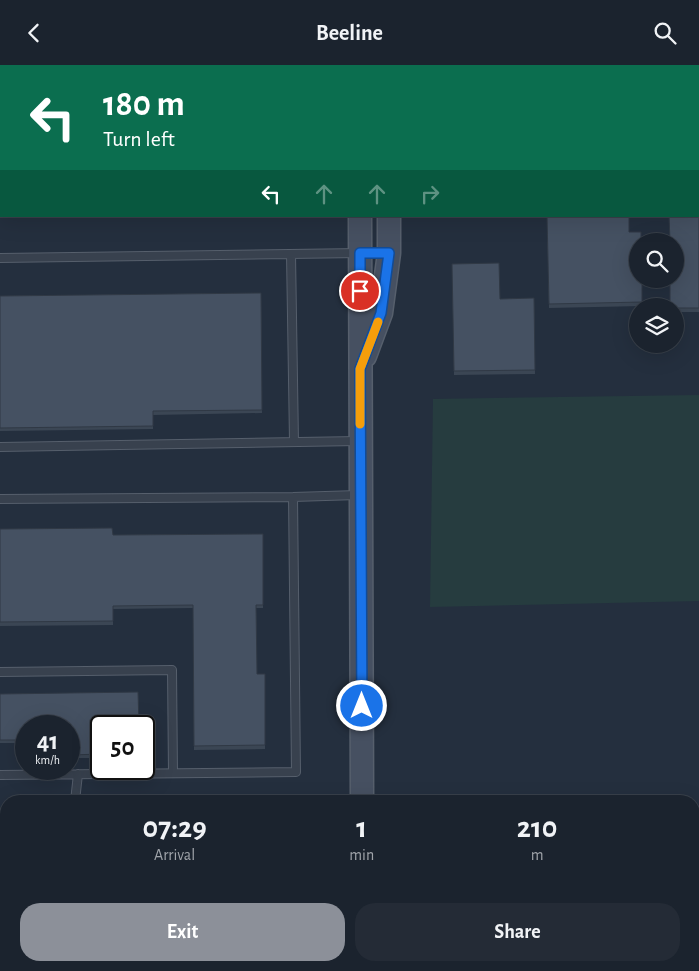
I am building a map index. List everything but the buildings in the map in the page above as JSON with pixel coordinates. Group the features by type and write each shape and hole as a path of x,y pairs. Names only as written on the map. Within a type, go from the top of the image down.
{"main road":[{"path":"360,217 362,795"},
{"path":"360,369 381,313 389,253 389,217"}],"lane":[{"path":"0,258 389,253"},
{"path":"291,254 294,442"},
{"path":"0,447 360,441"},
{"path":"0,499 360,495"},
{"path":"80,774 296,772 293,497"},
{"path":"0,672 172,669 174,773"},
{"path":"0,775 15,775"},
{"path":"76,795 77,780"}],"green space":[{"path":"699,395 699,601 430,607 433,399"}],"slow traffic":[{"path":"360,424 360,369 378,322"}],"route":[{"path":"360,291 360,253 389,253 381,313 360,369 362,706"}]}
